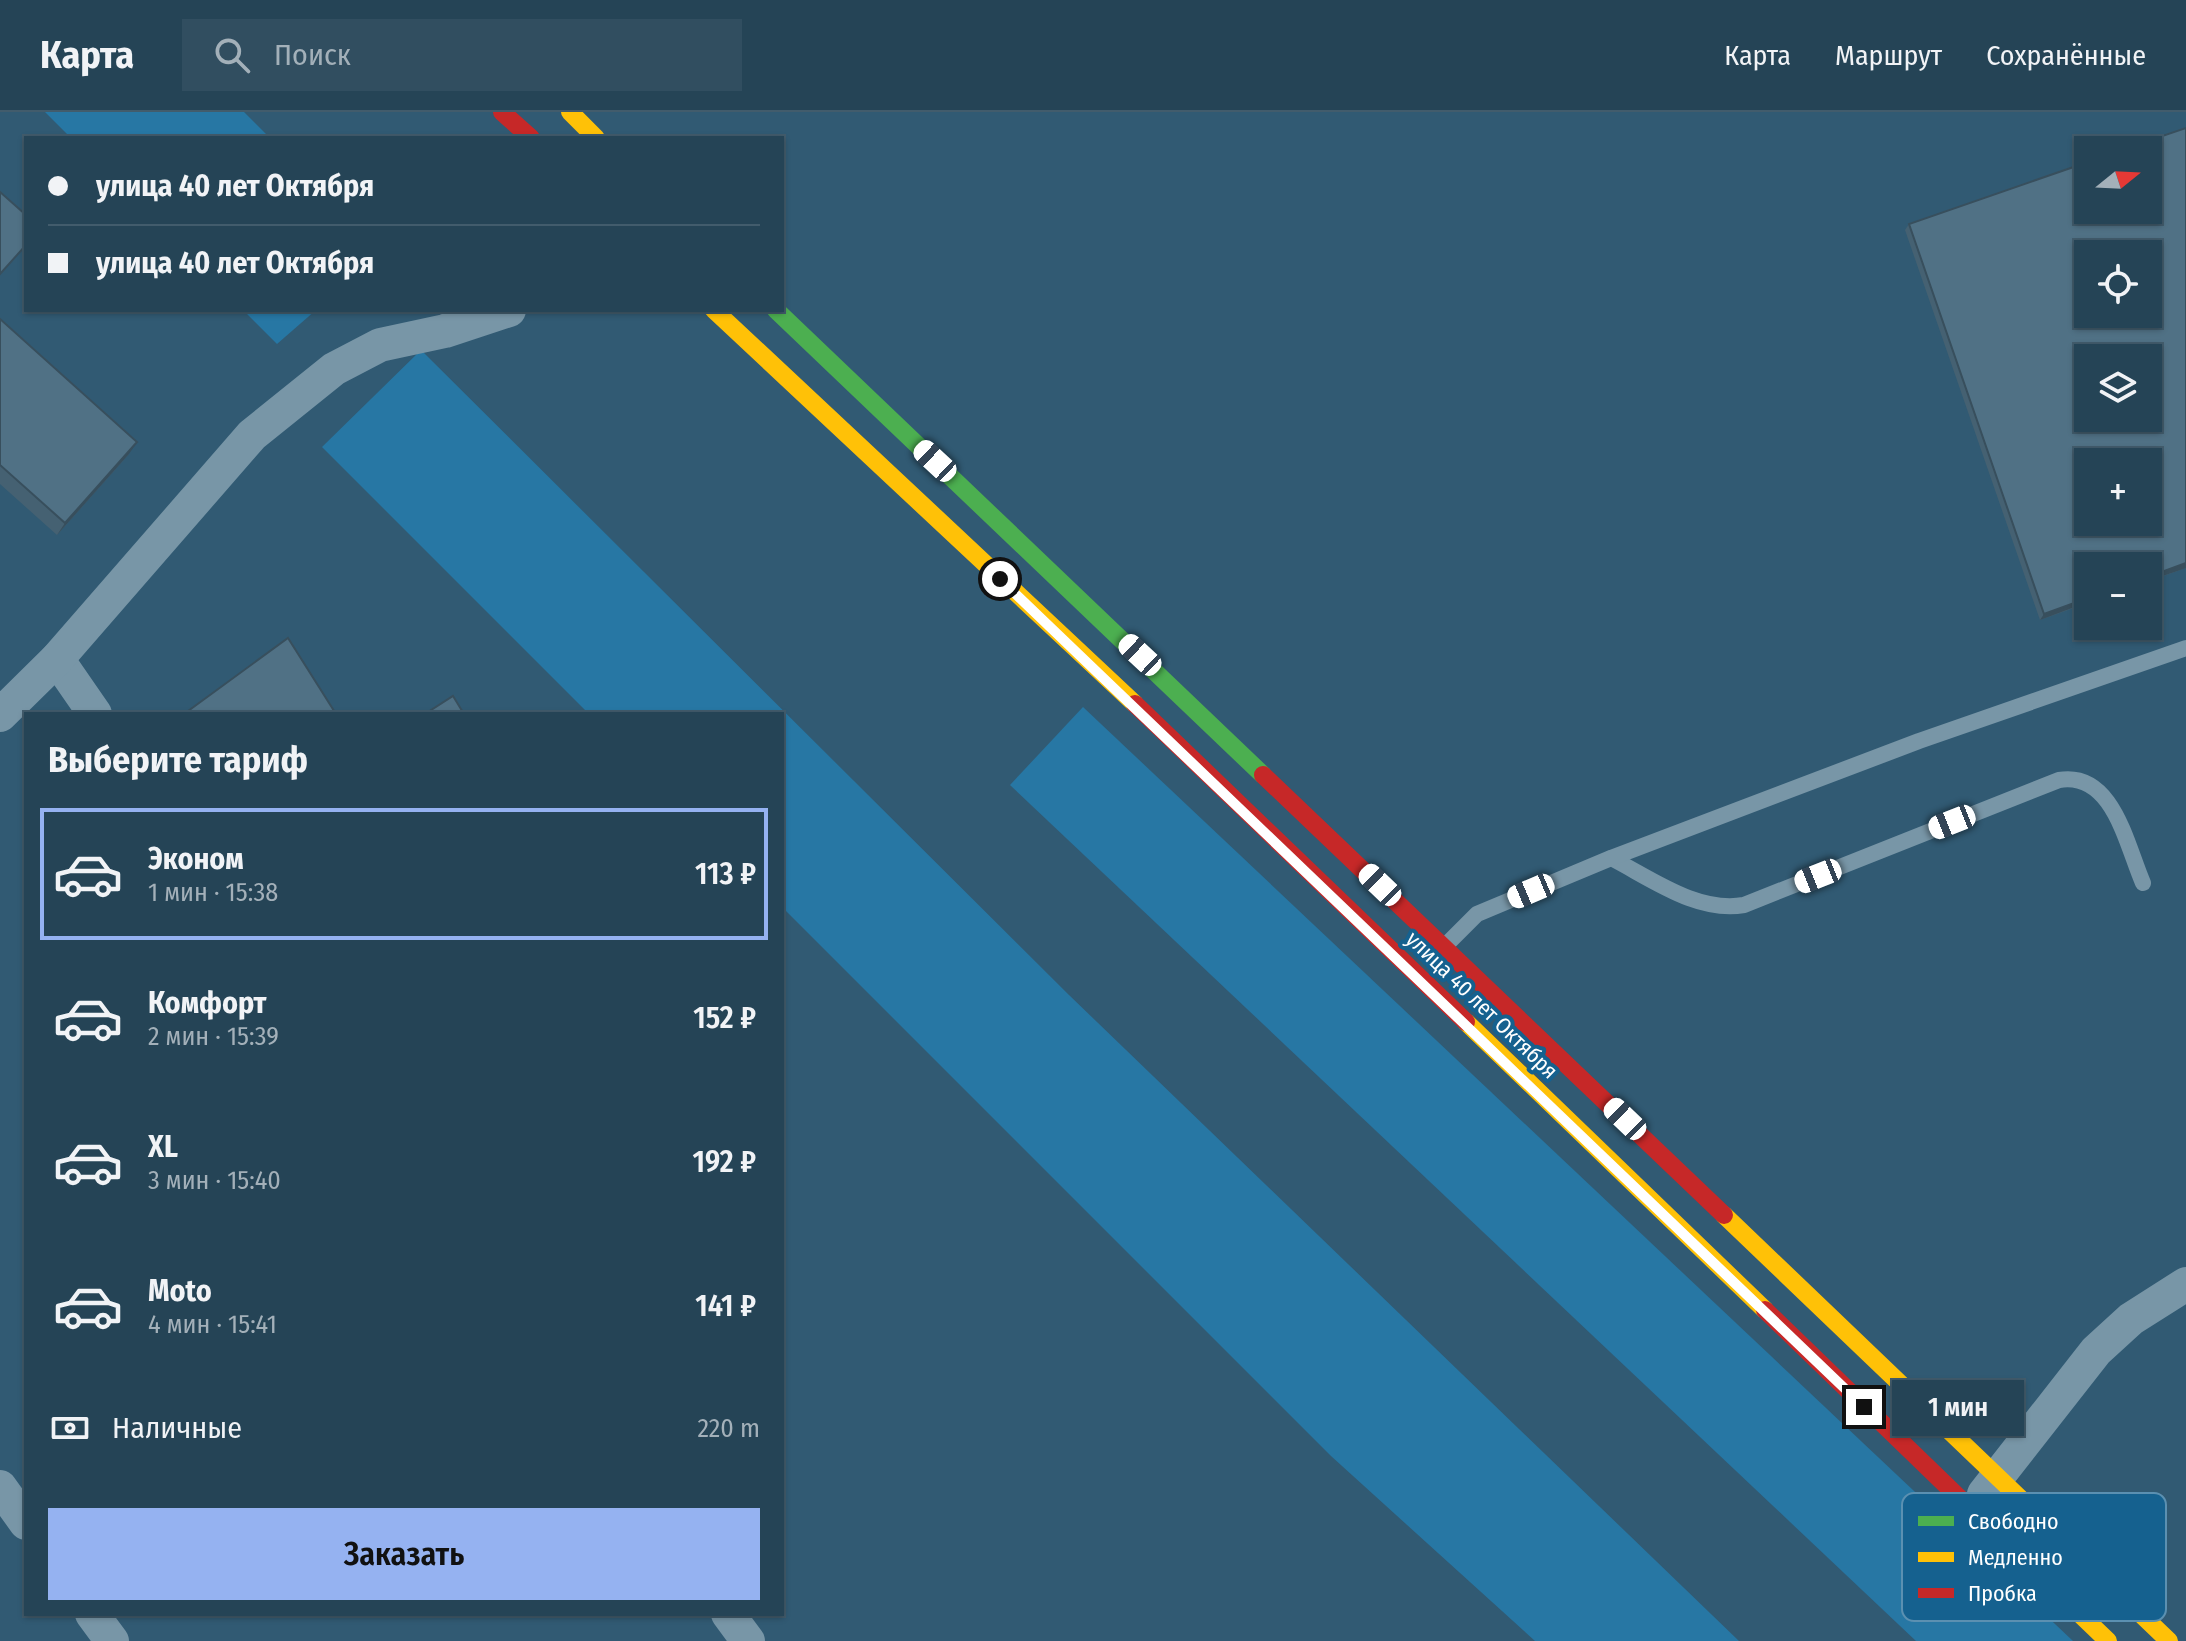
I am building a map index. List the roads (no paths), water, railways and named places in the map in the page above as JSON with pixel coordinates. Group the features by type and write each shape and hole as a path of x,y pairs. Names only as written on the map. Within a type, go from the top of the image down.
{"main road":[{"path":"502,112 529,136"},
{"path":"570,112 594,136"},
{"name":"улица 40 лет Октября","path":"716,312 1158,726 1430,961 2015,1493"},
{"name":"улица 40 лет Октября","path":"778,312 1430,961 1954,1493"},
{"name":"улица 40 лет Октября","path":"2087,1621 2108,1641"},
{"name":"улица 40 лет Октября","path":"2148,1621 2169,1641"}],"street":[{"path":"0,715 57,659 252,435 334,369 380,345 445,331 503,312"},
{"path":"57,659 94,712"},
{"path":"1985,1493 2096,1351 2131,1319 2186,1284"},
{"path":"0,1487 24,1520"},
{"path":"93,1616 112,1641"},
{"path":"729,1616 748,1641"}],"lane":[{"path":"1430,961 1477,914 1611,858 1919,741 2186,648"},
{"path":"1611,858 1704,905 1723,909 1744,905 2059,780 2076,777 2093,782 2106,796 2143,883"}]}
